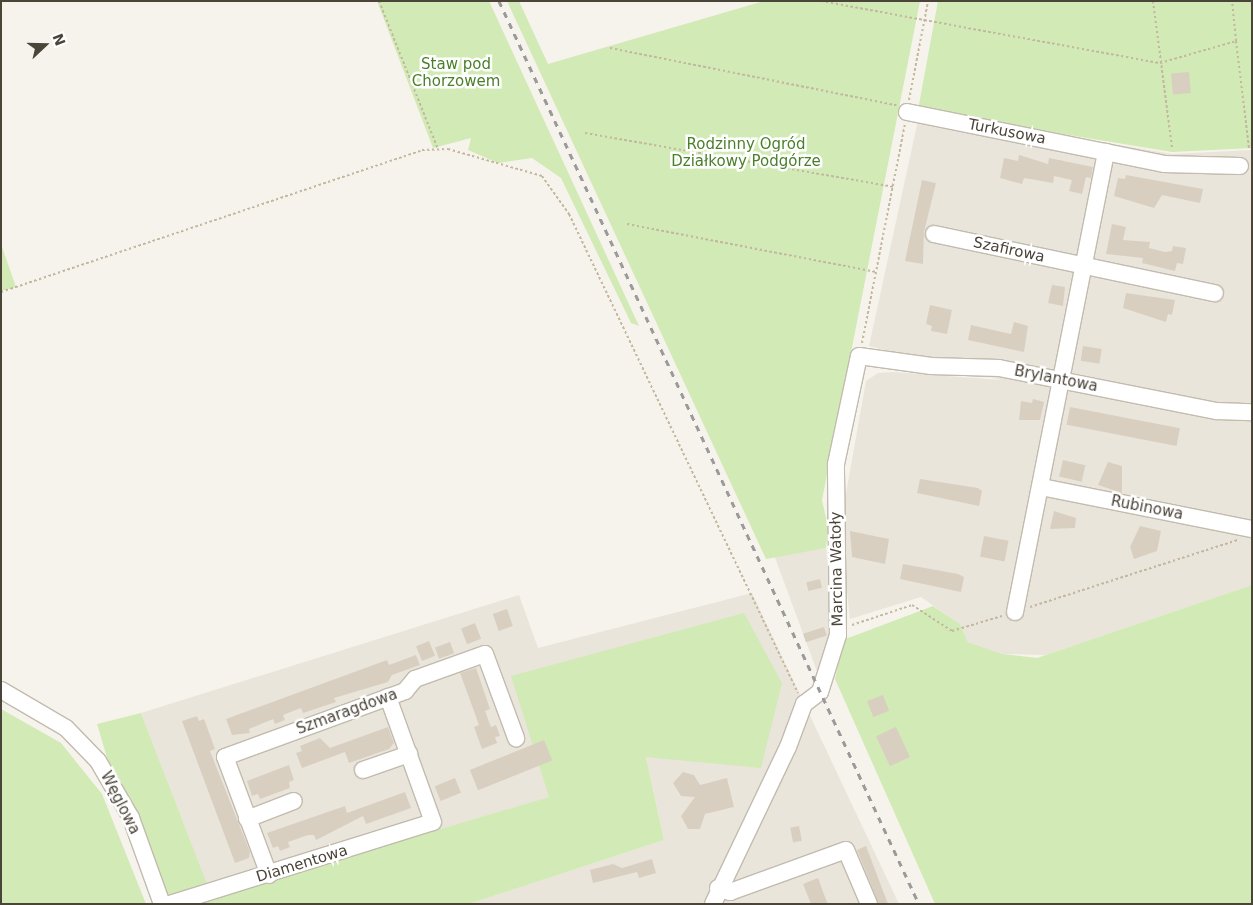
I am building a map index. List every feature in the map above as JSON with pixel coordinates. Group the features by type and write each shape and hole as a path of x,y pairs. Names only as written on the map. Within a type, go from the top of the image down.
{"street":[{"name":"Turkusowa","path":"907,110 1164,164 1240,166"},
{"path":"1015,612 1106,152"},
{"name":"Szafirowa","path":"934,234 1215,293"},
{"name":"Marcina Watoły","path":"712,904 718,888 788,748 804,704 820,692 838,629 836,464 859,356"},
{"name":"Brylantowa","path":"859,356 932,366 980,366 1062,380 1217,411 1252,412"},
{"name":"Rubinowa","path":"1041,487 1248,533"},
{"name":"Szmaragdowa","path":"247,819 225,757 405,691 415,679 465,660 485,654 516,738"},
{"name":"Węglowa","path":"1,690 66,728 98,761 131,818 162,904"},
{"path":"363,770 409,754 388,697"},
{"name":"Diamentowa","path":"170,904 270,875 433,822 409,754"},
{"path":"270,875 247,819 294,801"},
{"path":"718,888 730,892 846,850 869,904"}],"path":[{"path":"379,1 438,149"},
{"path":"821,1 1160,63 1236,41"},
{"path":"859,356 928,1"},
{"path":"1153,1 1172,148"},
{"path":"1232,1 1249,148"},
{"path":"610,48 907,110"},
{"path":"585,133 892,187"},
{"path":"1,292 422,150 438,149 532,171 554,189 804,704"},
{"path":"627,224 876,272"},
{"path":"838,629 908,605 922,608 952,631 1015,612 1248,533"}],"shaded area":[{"path":"920,111 1172,154 1252,150 1252,585 1046,655 1002,654 968,642 960,624 921,597 850,619 840,527 866,381 878,373 894,372 1001,380 869,346"},
{"path":"826,548 835,620 818,674 774,555"},
{"path":"752,593 899,904 469,904 664,840 646,756 782,683 550,797 212,898 141,713 519,595 538,648"}],"green space":[{"name":"Staw pod Chorzowem","path":"377,1 489,1 639,326 631,323 561,178 532,158 498,163 468,150 471,138 433,148"},
{"name":"Rodzinny Ogród Działkowy Podgórze","path":"507,1 519,1 548,64 764,1 920,1 822,500 828,527 826,548 766,559"},
{"path":"938,1 1252,1 1252,148 1172,152 918,110"},
{"path":"1,244 16,287 1,291"},
{"path":"1252,585 1252,904 935,904 835,679 843,640 933,606 960,624 968,642 1002,654 1037,658"},
{"path":"744,613 782,683 761,768 646,757 664,840 469,904 168,904 144,834 108,761 97,724 141,713 212,897 549,797 511,676"},
{"path":"1,709 61,743 102,794 146,904 1,904"}],"building":[{"path":"1189,72 1191,93 1173,94 1171,74"},
{"path":"1019,155 1048,164 1049,158 1093,167 1091,178 1086,177 1082,194 1069,191 1072,180 1054,176 1053,183 1024,178 1022,184 1000,178 1004,158 1018,161"},
{"path":"1126,175 1203,189 1200,203 1162,195 1154,208 1114,196 1118,178 1125,179"},
{"path":"922,180 936,183 924,232 923,264 905,261"},
{"path":"1112,224 1126,227 1123,240 1150,242 1149,248 1165,252 1172,251 1173,246 1186,248 1183,264 1177,263 1175,271 1142,263 1143,258 1106,254"},
{"path":"1052,285 1065,287 1063,306 1048,303"},
{"path":"1126,293 1175,300 1172,315 1168,314 1166,322 1123,308"},
{"path":"930,305 952,310 947,334 931,331 932,326 926,324"},
{"path":"1014,322 1028,326 1024,352 968,340 971,325 1011,334"},
{"path":"1083,346 1102,349 1099,364 1081,361"},
{"path":"1033,399 1044,402 1040,420 1019,420 1021,401 1032,403"},
{"path":"1070,407 1180,428 1177,446 1067,425"},
{"path":"1063,460 1085,465 1082,482 1059,477"},
{"path":"1108,462 1122,466 1122,493 1098,485"},
{"path":"920,479 978,488 982,491 979,506 917,493"},
{"path":"1054,511 1076,518 1075,528 1050,529"},
{"path":"1140,526 1161,531 1157,551 1134,559 1130,547"},
{"path":"850,531 889,539 885,564 852,557"},
{"path":"984,536 1009,541 1005,561 980,557"},
{"path":"903,564 958,574 964,577 961,592 900,579"},
{"path":"820,579 822,588 808,591 806,582"},
{"path":"507,609 513,626 499,631 493,614"},
{"path":"475,623 481,639 467,644 461,628"},
{"path":"824,627 827,636 806,642 803,634"},
{"path":"429,641 435,656 422,661 416,646"},
{"path":"450,642 454,653 439,659 435,647"},
{"path":"416,655 420,665 392,675 388,682 334,698 336,702 303,713 301,708 283,715 285,720 275,724 273,719 249,729 250,733 232,735 226,719 387,660 389,665"},
{"path":"476,668 490,709 485,711 491,727 496,725 500,736 495,737 497,743 482,749 474,727 479,725 460,673"},
{"path":"883,695 889,711 873,717 867,701"},
{"path":"197,716 199,721 204,719 215,749 210,751 250,852 249,858 235,863 182,721"},
{"path":"388,727 394,743 389,749 349,763 345,752 302,768 296,753 302,751 300,746 320,738 330,748"},
{"path":"896,727 910,757 890,766 876,736"},
{"path":"544,740 552,760 478,790 470,770"},
{"path":"289,765 294,780 289,782 290,788 260,799 258,794 252,796 247,781"},
{"path":"683,772 694,775 700,785 727,778 734,807 705,814 700,829 688,829 681,816 695,797 681,796 673,783"},
{"path":"455,778 461,793 441,801 435,786"},
{"path":"405,792 411,808 366,824 363,816 316,840 314,835 308,835 288,842 290,847 280,851 278,846 273,848 267,833 345,806 347,813"},
{"path":"799,826 802,841 793,842 790,828"},
{"path":"866,846 888,904 879,904 857,850"},
{"path":"652,859 656,873 639,878 637,872 593,883 590,870 613,864 622,868"},
{"path":"818,878 828,904 811,904 803,884"}],"railway":[{"path":"499,1 919,904"}]}
